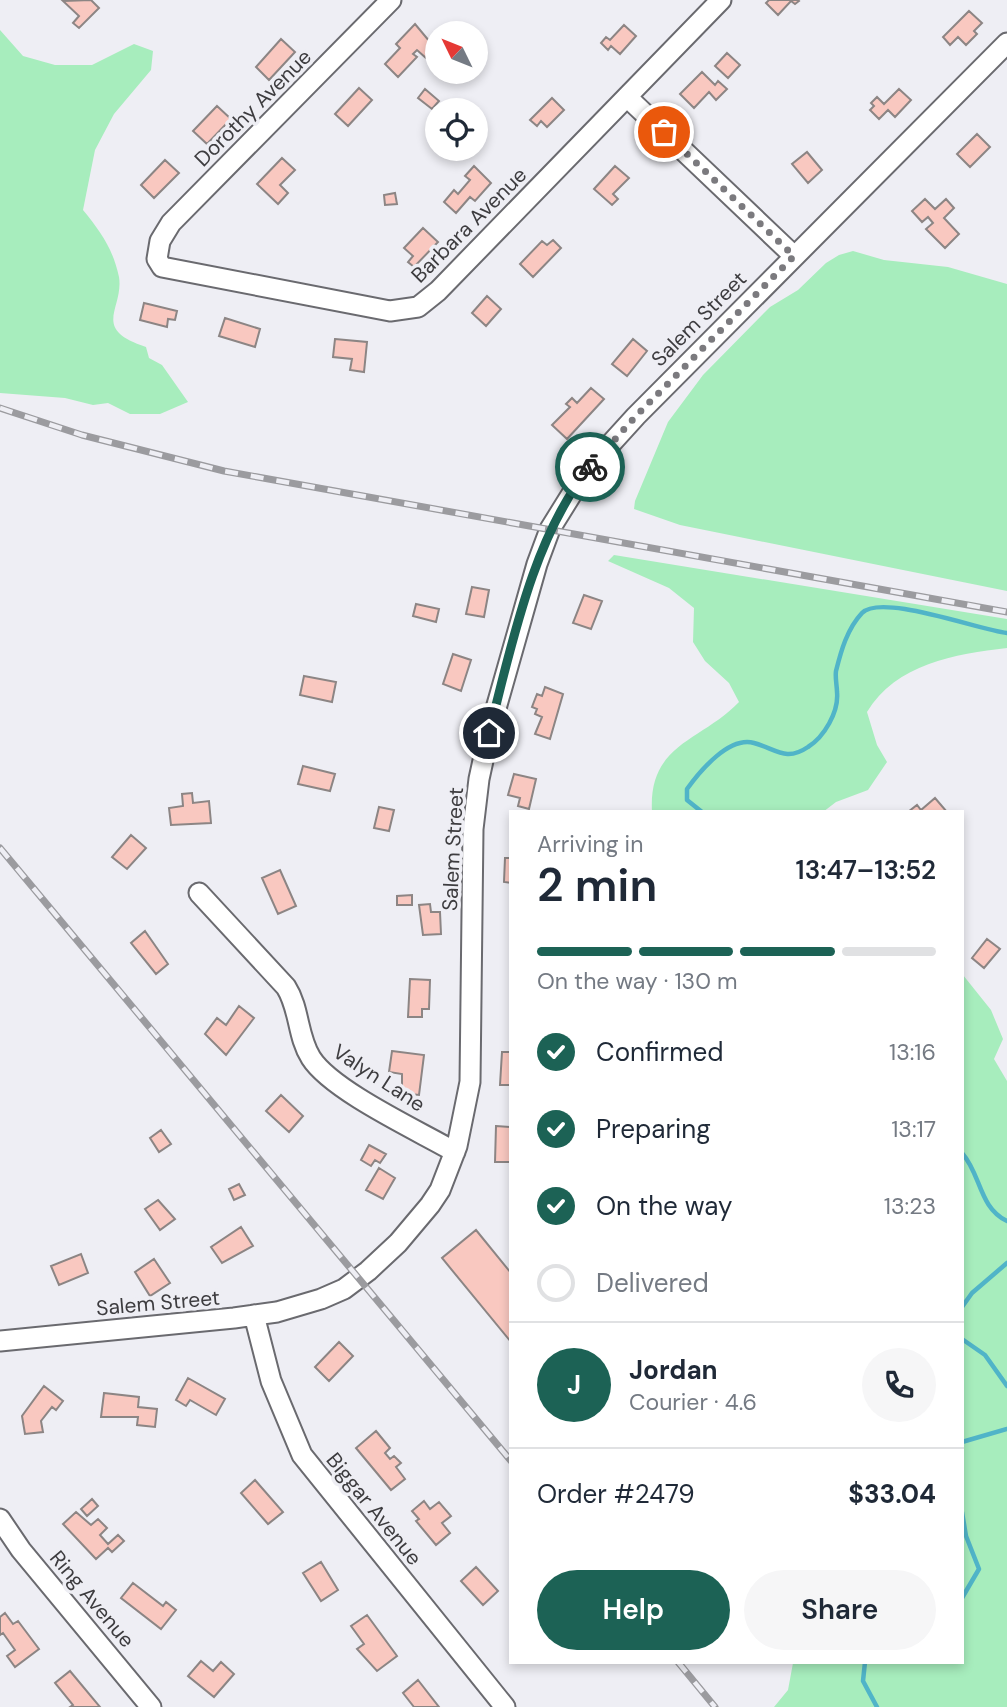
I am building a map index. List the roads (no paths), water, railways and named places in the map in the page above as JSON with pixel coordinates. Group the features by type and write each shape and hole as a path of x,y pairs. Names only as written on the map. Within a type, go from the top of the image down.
{"street":[{"name":"Dorothy Avenue","path":"157,254 162,236 171,223 391,0"},
{"name":"Barbara Avenue","path":"157,254 160,265 170,270 390,311 418,307 438,291 721,0"},
{"name":"Salem Street","path":"0,1341 254,1315 321,1299 359,1279 398,1243 430,1205 455,1152 467,1102 472,1058 471,883 479,779 504,677 544,546 562,507 603,451 1007,43"},
{"path":"627,97 794,256"},
{"name":"Valyn Lane","path":"199,893 286,987 295,1006 303,1042 321,1071 455,1152"},
{"name":"Biggar Avenue","path":"254,1315 271,1381 302,1455 505,1707"},
{"name":"Ring Avenue","path":"0,1519 21,1550 151,1707"}],"waterway":[{"path":"700,810 687,800 687,789 699,773 725,750 744,742 793,754 820,737 836,708 836,671 842,648 848,633 862,613 873,608 889,607 931,614 1007,633"},
{"path":"964,1156 985,1199 991,1208 1007,1221"},
{"path":"964,1304 972,1293 1007,1263"},
{"path":"964,1340 985,1355 1007,1386"},
{"path":"964,1441 1007,1429"},
{"path":"964,1524 979,1569 964,1595"},
{"path":"865,1664 863,1681 877,1707"}],"railway":[{"path":"0,408 82,435 224,471 1007,612"},
{"path":"0,848 509,1459"},
{"path":"680,1664 715,1707"}]}
